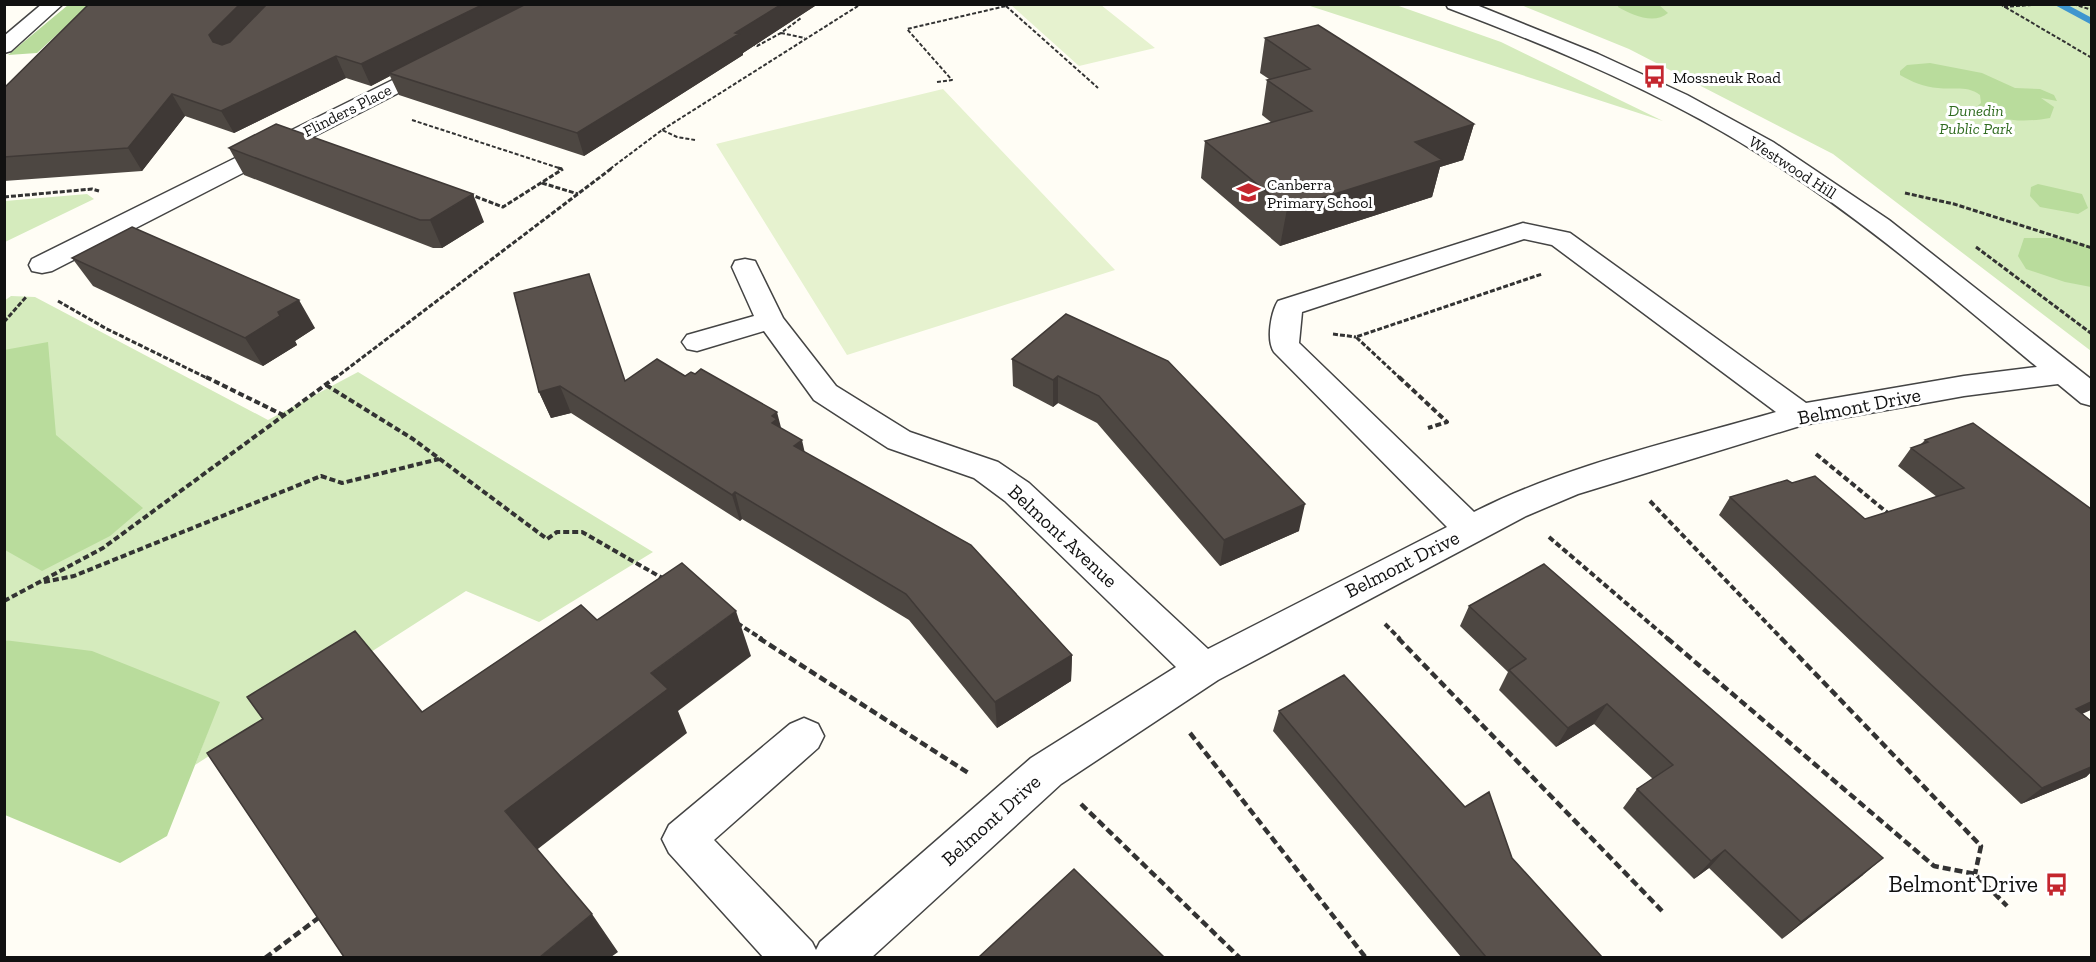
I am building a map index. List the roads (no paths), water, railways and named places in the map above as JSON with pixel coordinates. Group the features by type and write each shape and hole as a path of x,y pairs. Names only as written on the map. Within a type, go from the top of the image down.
{"street":[{"path":"4,47 54,4"},
{"name":"Westwood Hill","path":"1455,4 1585,54 1677,98 1805,173 1908,247 2091,396"},
{"name":"Flinders Place","path":"42,265 452,57"},
{"path":"1470,529 1284,345 1288,307 1523,231 1561,239 1790,418"},
{"name":"Belmont Avenue","path":"745,267 770,320 825,393 899,440 986,470 1017,492 1204,669"},
{"path":"697,342 770,320"},
{"name":"Belmont Drive","path":"836,957 1046,771 1160,695 1352,590 1514,507 1566,486 1790,418 1964,386 2063,374"},
{"path":"796,957 684,839 804,736"}],"waterway":[{"path":"2058,4 2092,22"}],"place":[{"name":"Mossneuk Road","path":"1655,77"},
{"name":"Canberra Primary School","path":"1249,193"},
{"name":"Belmont Drive","path":"2056,884"}],"park label":[{"name":"Dunedin Public Park","path":"1976,119"}]}
